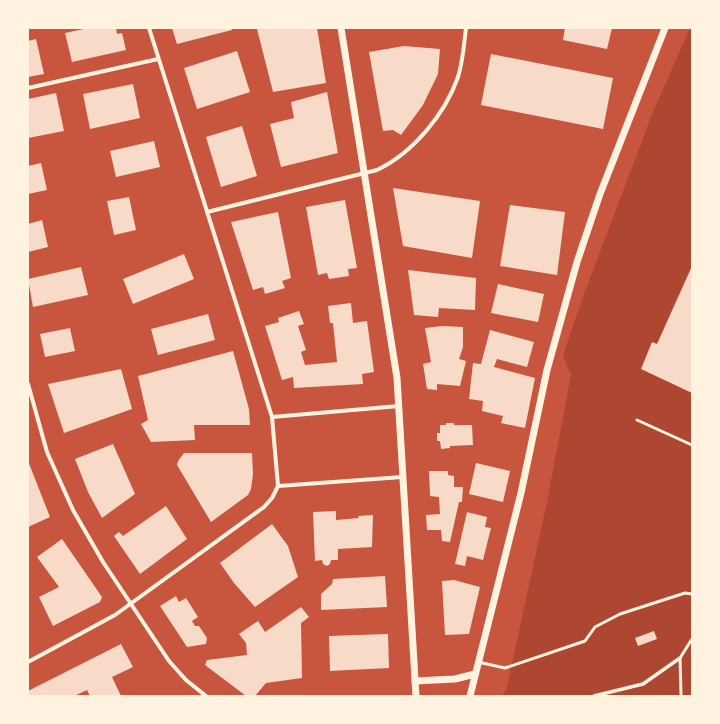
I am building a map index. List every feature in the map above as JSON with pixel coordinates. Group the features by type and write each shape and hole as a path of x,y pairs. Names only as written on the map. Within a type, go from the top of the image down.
{"street":[{"path":"28,662 104,622 131,604 264,507 272,498 278,486 272,416 206,212 149,28"},
{"path":"341,28 397,372 416,696"},
{"path":"206,212 377,170 396,160 421,136 440,110 458,76 466,28"},
{"path":"470,696 521,493 547,370 577,262 600,194 665,28"},
{"path":"28,88 158,59"},
{"path":"28,384 41,434 66,497 91,542 177,671 206,696"},
{"path":"272,416 399,406"},
{"path":"278,486 402,477"},
{"path":"594,696 643,684 680,658"},
{"path":"415,681 455,679 475,674"}],"lane":[{"path":"637,420 692,445"},
{"path":"478,662 505,668 585,642 596,627 620,614 685,593 692,594"},
{"path":"681,694 680,658 692,639"}],"shaded area":[{"path":"690,28 692,28 692,696 501,696 506,691 546,507 571,375 563,355 584,294 653,112"}],"building":[{"path":"88,28 116,28 117,34 122,33 126,50 72,62 65,33"},
{"path":"172,28 231,28 232,30 177,44"},
{"path":"317,28 326,83 273,92 257,29"},
{"path":"565,28 612,28 607,49 563,40"},
{"path":"36,39 44,74 28,77 28,41"},
{"path":"404,46 440,49 438,74 423,105 401,135 393,130 383,131 369,52"},
{"path":"237,51 250,92 197,109 184,68"},
{"path":"491,54 613,78 603,129 481,105"},
{"path":"133,84 140,118 90,129 83,94"},
{"path":"327,92 338,153 281,167 270,124 294,118 291,102"},
{"path":"56,93 64,131 28,138 28,99"},
{"path":"242,126 257,176 221,187 206,137"},
{"path":"154,141 160,167 116,177 110,151"},
{"path":"41,163 47,190 28,194 28,166"},
{"path":"393,188 480,201 472,258 403,246"},
{"path":"129,197 136,230 114,235 107,201"},
{"path":"345,200 357,268 348,269 349,276 329,279 327,273 318,275 306,207"},
{"path":"510,205 565,212 557,275 500,266"},
{"path":"278,212 291,278 282,281 285,288 265,294 263,287 253,290 231,222"},
{"path":"42,220 48,247 28,252 28,224"},
{"path":"184,254 194,279 133,304 123,279"},
{"path":"692,266 692,393 641,369 652,342 657,344"},
{"path":"81,267 88,295 33,307 28,279"},
{"path":"408,270 476,278 475,310 439,308 438,317 414,315"},
{"path":"498,284 544,294 538,322 491,313"},
{"path":"351,303 353,323 367,321 374,372 362,374 363,384 294,388 293,377 282,380 265,326 279,322 278,318 299,311 304,324 298,326 306,350 301,352 305,365 337,362 333,323 330,323 328,306"},
{"path":"208,314 215,340 158,355 151,329"},
{"path":"442,326 463,327 463,347 459,359 466,361 460,386 437,384 437,390 427,389 423,364 431,362 425,328"},
{"path":"70,328 75,351 45,357 40,334"},
{"path":"490,330 534,342 527,367 497,359 494,367 535,378 525,428 501,423 503,416 482,411 483,401 469,399 473,363 481,364"},
{"path":"233,351 249,409 250,425 194,425 195,440 151,442 141,424 148,420 138,376"},
{"path":"121,369 132,409 64,433 48,384"},
{"path":"446,423 454,423 454,425 472,425 473,445 450,446 450,448 441,449 440,441 437,441 437,433 440,433 440,425 446,425"},
{"path":"113,444 135,494 102,518 88,492 75,459"},
{"path":"184,453 252,453 253,474 251,489 248,495 211,522 177,465"},
{"path":"28,461 50,517 28,527"},
{"path":"476,463 510,471 503,502 469,494"},
{"path":"429,471 448,471 448,475 454,476 454,487 463,487 462,502 459,502 450,542 442,541 441,530 427,530 426,515 440,514 439,497 430,496"},
{"path":"166,506 187,539 140,574 114,536 119,532 123,536"},
{"path":"336,511 336,520 373,515 372,547 338,549 338,560 331,560 330,564 327,566 323,564 322,560 315,561 313,512"},
{"path":"467,512 487,517 485,527 491,528 483,560 467,556 465,566 455,564"},
{"path":"272,524 288,546 298,577 255,607 234,583 220,563"},
{"path":"62,539 102,597 100,602 53,626 39,597 59,587 37,557"},
{"path":"385,576 387,607 321,610 321,594 332,584 333,579"},
{"path":"454,580 480,587 469,634 445,635 442,581"},
{"path":"176,596 179,602 186,598 198,617 192,621 195,626 199,626 207,638 206,644 187,647 160,606"},
{"path":"301,607 309,617 301,623 302,678 266,683 255,696 246,696 205,665 207,660 247,655 246,643 239,634 258,621 265,632"},
{"path":"654,631 657,639 638,646 635,638"},
{"path":"388,634 389,668 330,671 329,636"},
{"path":"121,644 133,667 112,677 121,696 90,696 87,690 74,696 28,696 28,691"}]}
